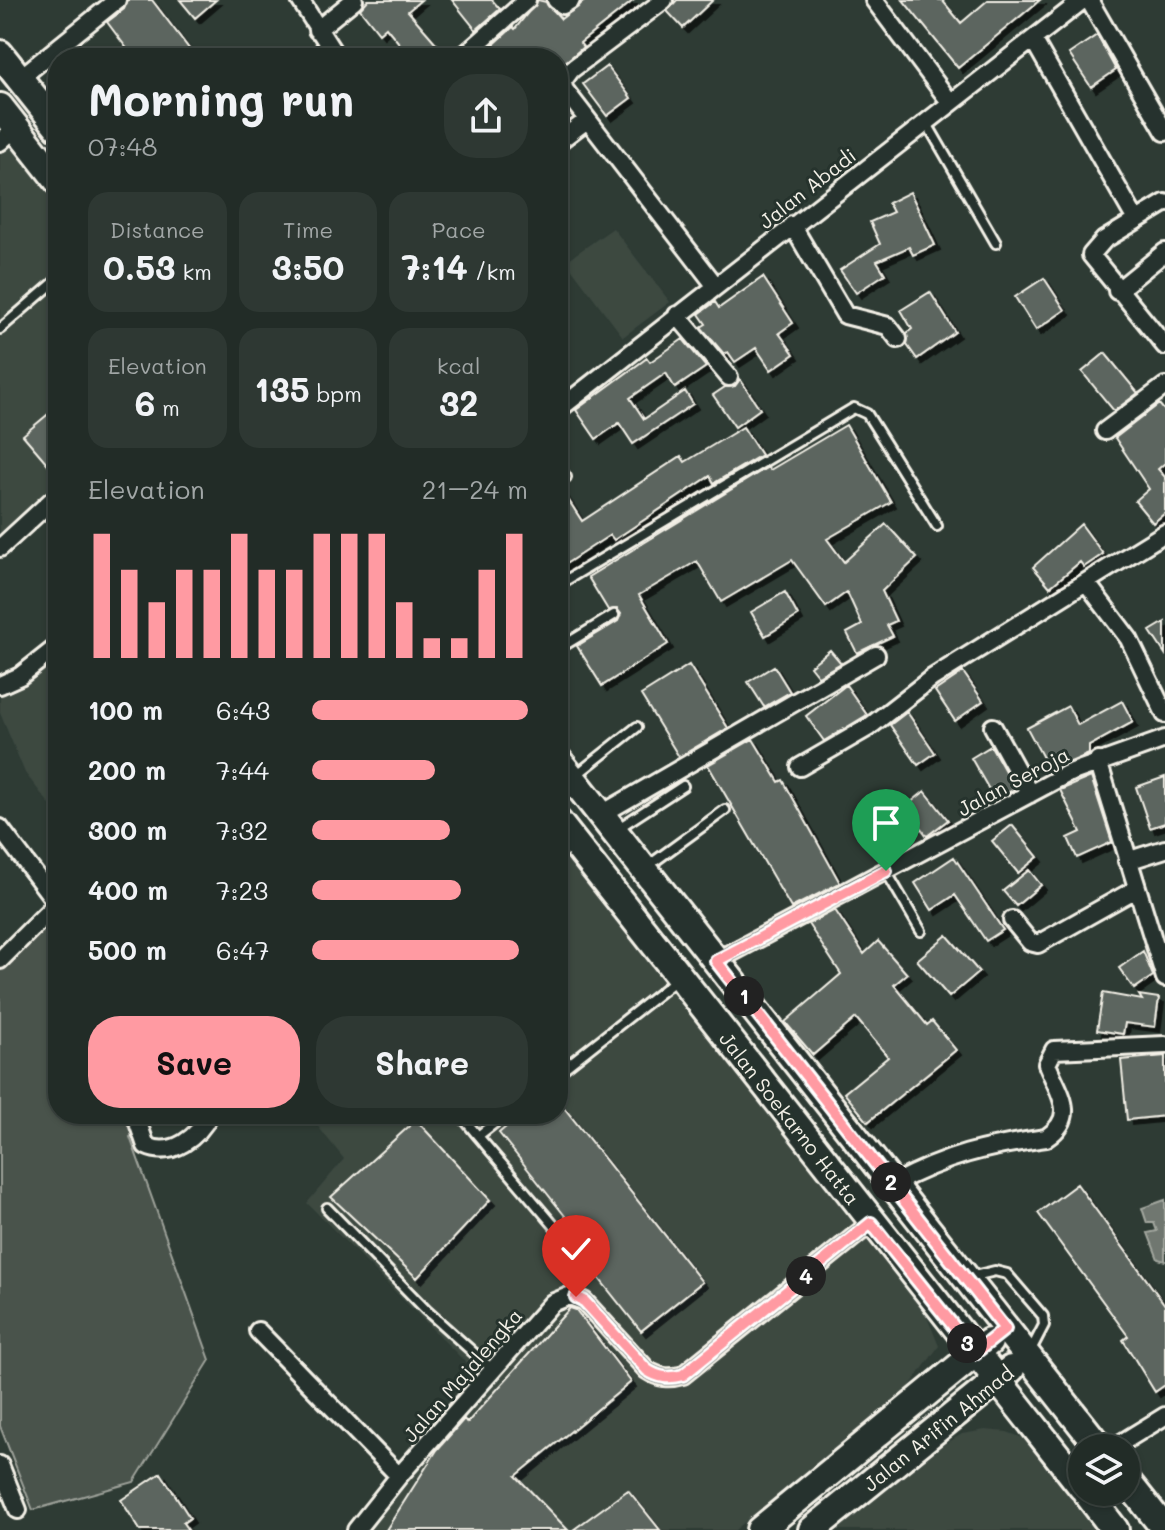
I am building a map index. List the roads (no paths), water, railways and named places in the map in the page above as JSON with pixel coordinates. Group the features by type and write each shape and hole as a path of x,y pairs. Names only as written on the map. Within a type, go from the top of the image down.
{"main road":[{"path":"0,54 48,114"},
{"path":"5,125 48,170"},
{"name":"Jalan Soekarno Hatta","path":"568,772 1089,1434"},
{"name":"Jalan Soekarno Hatta","path":"568,835 871,1223 1068,1469"},
{"name":"Jalan Arifin Ahmad","path":"760,1530 1005,1329"},
{"name":"Jalan Arifin Ahmad","path":"812,1530 1027,1356"},
{"path":"1031,1421 1034,1409 1042,1402 1062,1401"},
{"path":"1140,1498 1165,1529"},
{"path":"1097,1506 1115,1530"}],"street":[{"path":"57,48 117,0"},
{"path":"300,0 330,48"},
{"path":"317,30 354,0"},
{"path":"472,48 527,0"},
{"path":"556,0 563,5 571,0"},
{"path":"568,74 664,0"},
{"path":"874,0 950,102"},
{"name":"Jalan Abadi","path":"568,402 1083,0"},
{"path":"1089,0 1165,132"},
{"path":"1034,41 1136,220"},
{"path":"20,78 48,55"},
{"path":"568,94 715,285"},
{"path":"568,134 587,120"},
{"path":"1165,203 1091,252 1093,262 1165,346"},
{"path":"792,225 845,315 888,326 898,339"},
{"path":"1117,291 1165,252"},
{"path":"677,315 729,377"},
{"path":"1105,431 1165,386"},
{"path":"0,548 48,504"},
{"path":"800,767 869,727 932,678 1165,533"},
{"path":"1086,582 1129,639 1165,714"},
{"path":"0,685 20,676 48,654"},
{"path":"608,822 876,655"},
{"path":"993,727 1030,794"},
{"name":"Jalan Seroja","path":"716,961 1030,794 1098,761 1165,739"},
{"path":"1098,761 1165,978"},
{"path":"0,828 48,890"},
{"path":"1127,861 1165,849"},
{"path":"1012,920 1030,942 1038,944 1136,889"},
{"path":"0,960 48,913"},
{"path":"893,1184 965,1151 1046,1138 1056,1131 1064,1122 1066,1111 1047,1064 1054,1050 1165,1045"},
{"path":"138,1124 146,1146 169,1150 191,1139 202,1124"},
{"name":"Jalan Majalengka","path":"356,1530 399,1476 552,1303 569,1296 584,1301 647,1370 658,1377 683,1375 871,1223"},
{"path":"258,1331 399,1476"},
{"path":"1136,1434 1165,1416"},
{"path":"0,1465 18,1510"}],"lane":[{"path":"925,122 996,243"},
{"path":"0,329 48,288"},
{"path":"568,579 854,408 867,414 937,526"},
{"path":"568,643 614,615"},
{"path":"568,768 637,727"},
{"path":"608,822 683,786"},
{"path":"645,869 725,810"},
{"path":"886,871 921,931"},
{"path":"568,1065 680,977"},
{"path":"468,1124 580,1256"},
{"path":"478,1136 493,1124"},
{"path":"327,1208 426,1310 494,1370"},
{"path":"966,1278 995,1271 1007,1274 1043,1316 1039,1337 1027,1356"}]}
